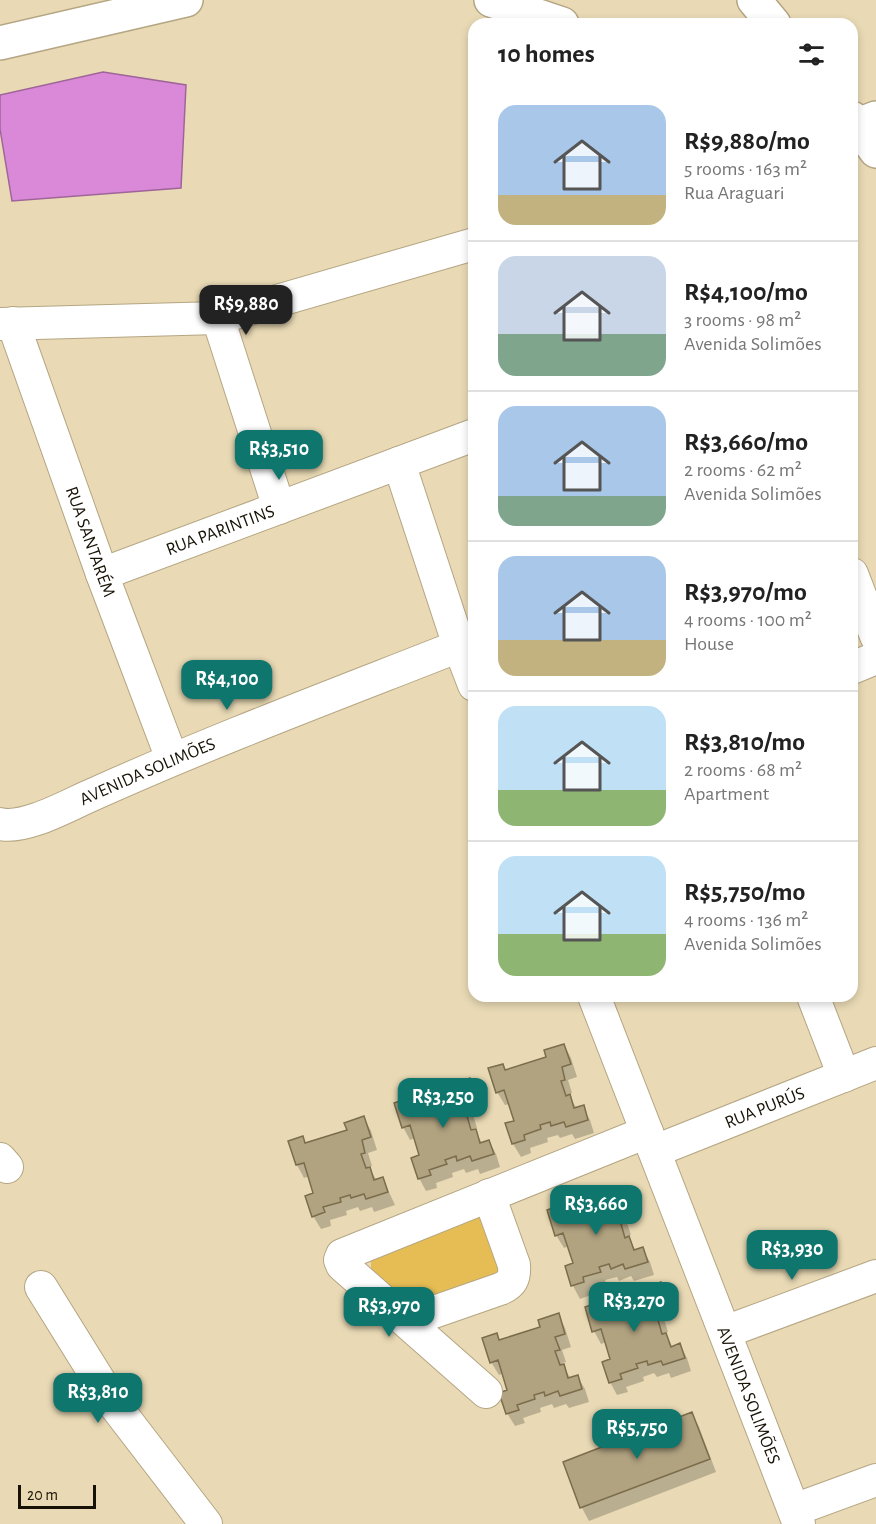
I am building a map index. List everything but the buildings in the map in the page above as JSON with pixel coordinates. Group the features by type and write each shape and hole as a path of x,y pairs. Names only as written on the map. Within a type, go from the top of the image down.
{"main road":[{"path":"0,43 186,0"},
{"path":"491,0 544,18"},
{"path":"754,0 769,18"}],"street":[{"path":"6,323 218,318 468,246"},
{"path":"218,318 279,508"},
{"name":"RUA SANTARÉM","path":"6,323 172,759"},
{"name":"RUA PARINTINS","path":"102,574 468,437"},
{"path":"399,463 468,669"},
{"path":"858,590 876,636"},
{"name":"AVENIDA SOLIMÕES","path":"0,824 9,826 39,818 172,759 459,646"},
{"path":"858,666 876,658"},
{"name":"AVENIDA SOLIMÕES","path":"596,1002 796,1517"},
{"path":"815,1002 844,1076"},
{"name":"RUA PURÚS","path":"408,1322 342,1265 340,1260 342,1255 489,1195 651,1142 876,1063"},
{"path":"486,1392 408,1322 508,1286 512,1280 515,1274 514,1265 489,1195"},
{"path":"724,1332 876,1276"},
{"path":"41,1287 113,1403 206,1524"},
{"path":"796,1517 876,1480"}],"shaded area":[{"path":"103,72 186,85 181,188 12,201 0,129 0,95"},
{"path":"476,1217 481,1218 503,1272 410,1305 371,1273 371,1261 375,1256"}]}
